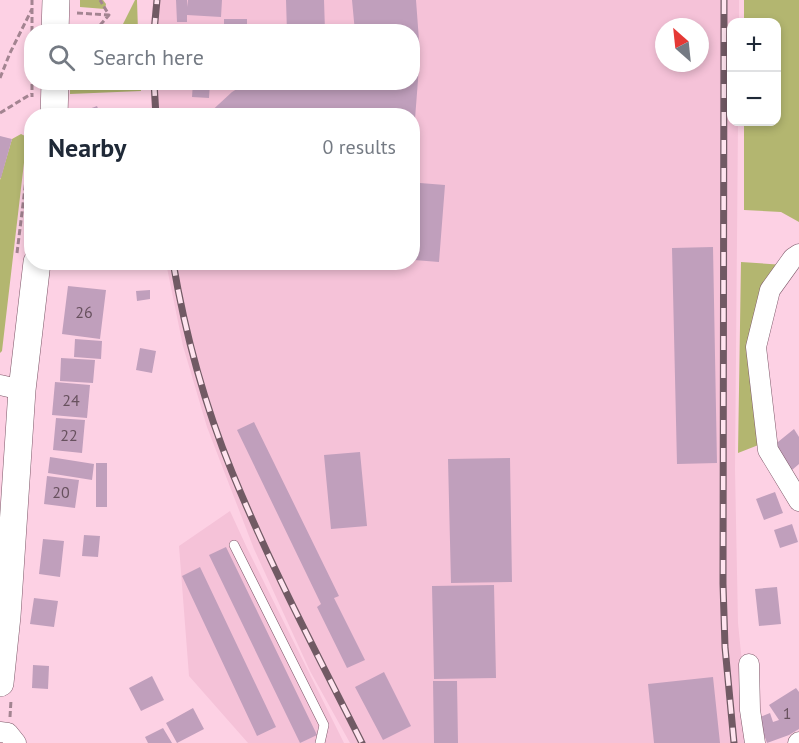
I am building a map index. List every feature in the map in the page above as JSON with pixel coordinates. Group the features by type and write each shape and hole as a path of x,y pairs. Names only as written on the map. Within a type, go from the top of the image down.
{"main road":[{"path":"54,108 55,90"},
{"path":"0,683 7,616 11,388 35,270"}],"street":[{"path":"799,254 793,258 770,290 756,347 768,450 799,501"},
{"path":"749,664 750,710 755,743"},
{"path":"0,732 8,733 16,743"}],"lane":[{"path":"234,545 324,725 320,743"}],"path":[{"path":"32,0 54,13 109,15"},
{"path":"100,0 109,15"},
{"path":"41,24 54,13"},
{"path":"42,24 54,13"},
{"path":"101,24 109,15"},
{"path":"0,78 10,53 24,40"},
{"path":"0,113 31,94 31,90"}],"shaded area":[{"path":"153,0 739,0 739,18 727,18 727,126 738,126 735,470 738,623 750,743 350,743 310,671 254,549 207,427 183,346 167,270 420,270 420,108 152,108 150,90 420,90 420,24 151,24"},
{"path":"230,511 344,743 248,743 189,676 179,546"}],"green space":[{"path":"80,0 103,0 106,4 105,9 80,7"},
{"path":"135,0 137,0 138,24 123,24"},
{"path":"744,0 799,0 799,222 781,212 744,210 744,126 781,126 781,18 744,18"},
{"path":"70,90 141,90 141,91 70,94"},
{"path":"21,134 24,136 24,163 0,353 0,180 12,139"},
{"path":"741,262 785,265 766,288 761,444 738,453"}],"building":[{"path":"176,0 187,0 187,7 188,0 222,0 221,17 187,15 187,22 177,22"},
{"path":"286,0 324,0 325,24 287,24"},
{"path":"352,0 416,0 418,24 354,24"},
{"path":"224,19 247,19 247,24 224,24"},
{"path":"192,90 210,90 209,98 192,97"},
{"path":"235,90 417,90 416,108 215,108"},
{"path":"0,136 12,139 1,178 0,178"},
{"path":"420,183 445,185 439,262 420,260"},
{"path":"713,247 717,463 677,464 672,248"},
{"path":"68,286 106,290 100,339 62,334"},
{"path":"150,290 150,299 137,301 136,291"},
{"path":"75,339 102,341 101,359 74,357"},
{"path":"140,348 156,351 152,373 136,370"},
{"path":"61,358 95,360 93,383 60,381"},
{"path":"55,382 90,385 87,418 52,415"},
{"path":"56,418 85,420 82,453 53,450"},
{"path":"254,422 339,596 334,598 365,660 347,668 317,607 321,604 237,430"},
{"path":"794,429 799,437 799,464 792,470 773,446"},
{"path":"360,452 367,526 331,529 324,455"},
{"path":"50,457 94,464 92,480 48,473"},
{"path":"510,458 512,582 451,583 448,459"},
{"path":"96,463 107,463 107,507 96,507"},
{"path":"47,476 79,480 75,508 44,504"},
{"path":"775,492 783,513 764,520 756,499"},
{"path":"792,524 798,542 780,548 774,530"},
{"path":"84,535 100,536 98,557 82,556"},
{"path":"43,539 64,541 60,577 39,574"},
{"path":"226,547 317,735 300,743 209,555"},
{"path":"200,567 276,727 257,736 182,576"},
{"path":"494,585 496,678 434,679 432,586"},
{"path":"777,587 781,624 759,626 755,589"},
{"path":"34,598 58,601 54,627 30,624"},
{"path":"33,665 49,666 48,689 32,688"},
{"path":"384,672 411,726 383,740 355,687"},
{"path":"152,676 164,700 141,711 129,688"},
{"path":"713,677 720,743 654,743 648,684"},
{"path":"433,681 457,681 458,743 434,743"},
{"path":"796,688 799,692 799,729 767,743 760,724 762,722 760,717 770,713 773,722 779,720 769,705"},
{"path":"193,708 204,729 177,743 166,723"},
{"path":"163,728 172,743 148,743 145,737"}],"railway":[{"path":"155,24 157,0"},
{"path":"724,0 723,584 725,647 734,743"},
{"path":"154,90 156,108"},
{"path":"175,270 197,369 232,472 278,575 362,743"}]}
